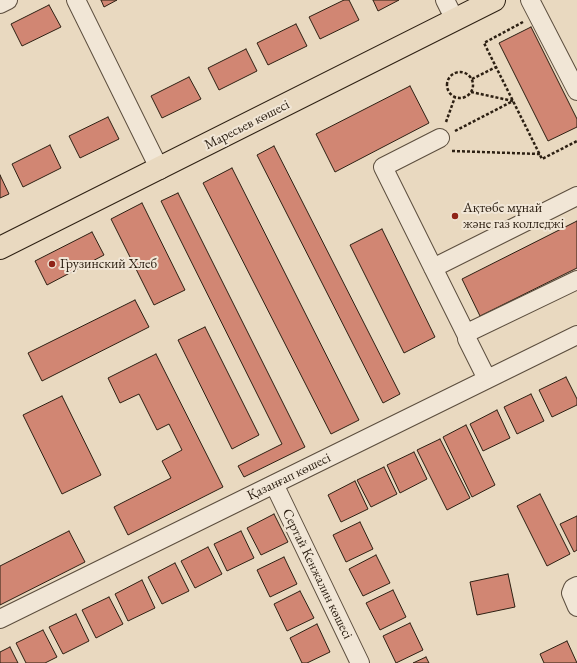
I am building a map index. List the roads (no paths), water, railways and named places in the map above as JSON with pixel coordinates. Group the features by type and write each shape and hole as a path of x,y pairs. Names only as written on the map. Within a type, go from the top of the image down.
{"main road":[{"name":"Маресьев көшесі","path":"0,248 160,170 494,0"}],"street":[{"path":"0,4 8,0"},
{"path":"76,0 160,170"},
{"path":"445,0 455,20"},
{"path":"534,7 577,91"},
{"path":"440,138 384,167 487,379"},
{"path":"433,268 577,196"},
{"path":"466,336 469,332 577,280"},
{"name":"Қазанғап көшесі","path":"0,619 577,335"},
{"name":"Сертай Кенжалин көшесі","path":"274,484 360,663"},
{"path":"577,586 573,588 571,593 577,607"}],"place":[{"name":"Ақтөбе мұнай және газ колледжі","path":"455,216"},
{"name":"Грузинский Хлеб","path":"52,264"}]}
